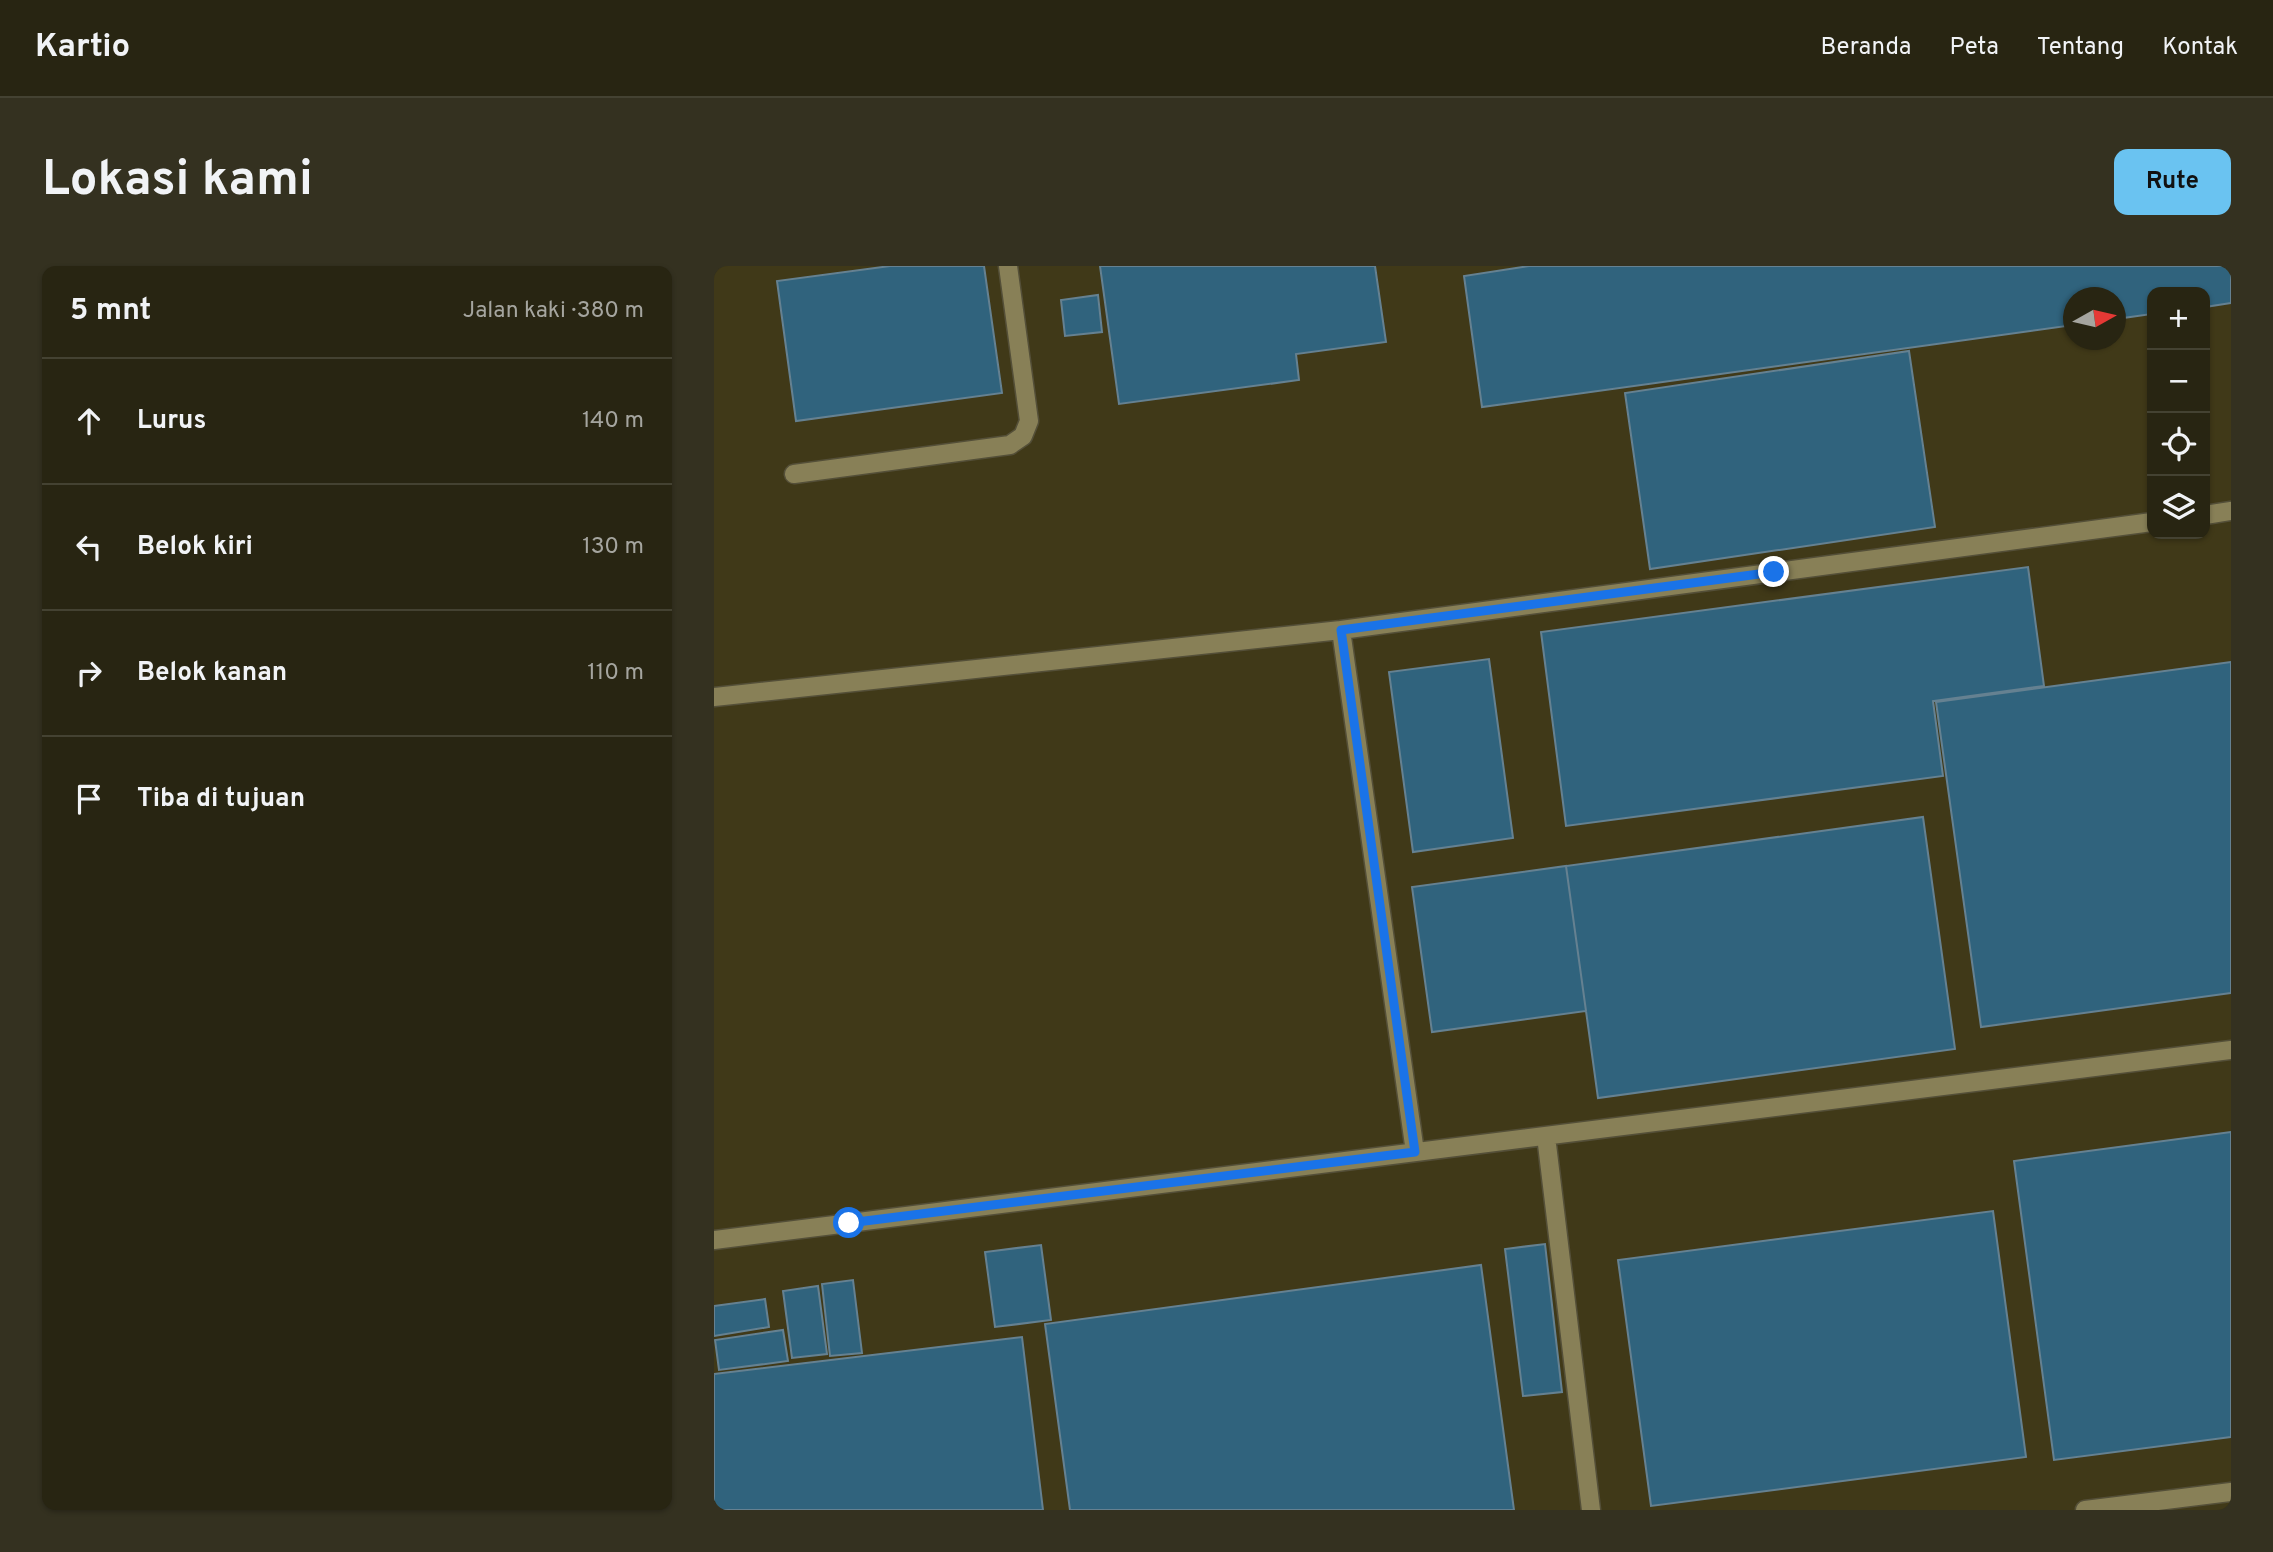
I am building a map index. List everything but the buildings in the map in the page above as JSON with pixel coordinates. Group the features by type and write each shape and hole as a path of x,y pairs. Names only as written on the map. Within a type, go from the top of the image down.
{"lane":[{"path":"794,474 1010,445 1023,436 1029,421 1008,266"},
{"path":"2210,514 2231,511"},
{"path":"714,698 1341,630 2147,523"},
{"path":"1341,630 1415,1152"},
{"path":"714,1240 2231,1050"},
{"path":"1546,1136 1591,1510"},
{"path":"2085,1510 2231,1492"}],"shaded area":[{"path":"714,266 2231,266 2231,1510 714,1510"}],"route":[{"path":"849,1223 1415,1152 1341,630 1774,572"}]}
